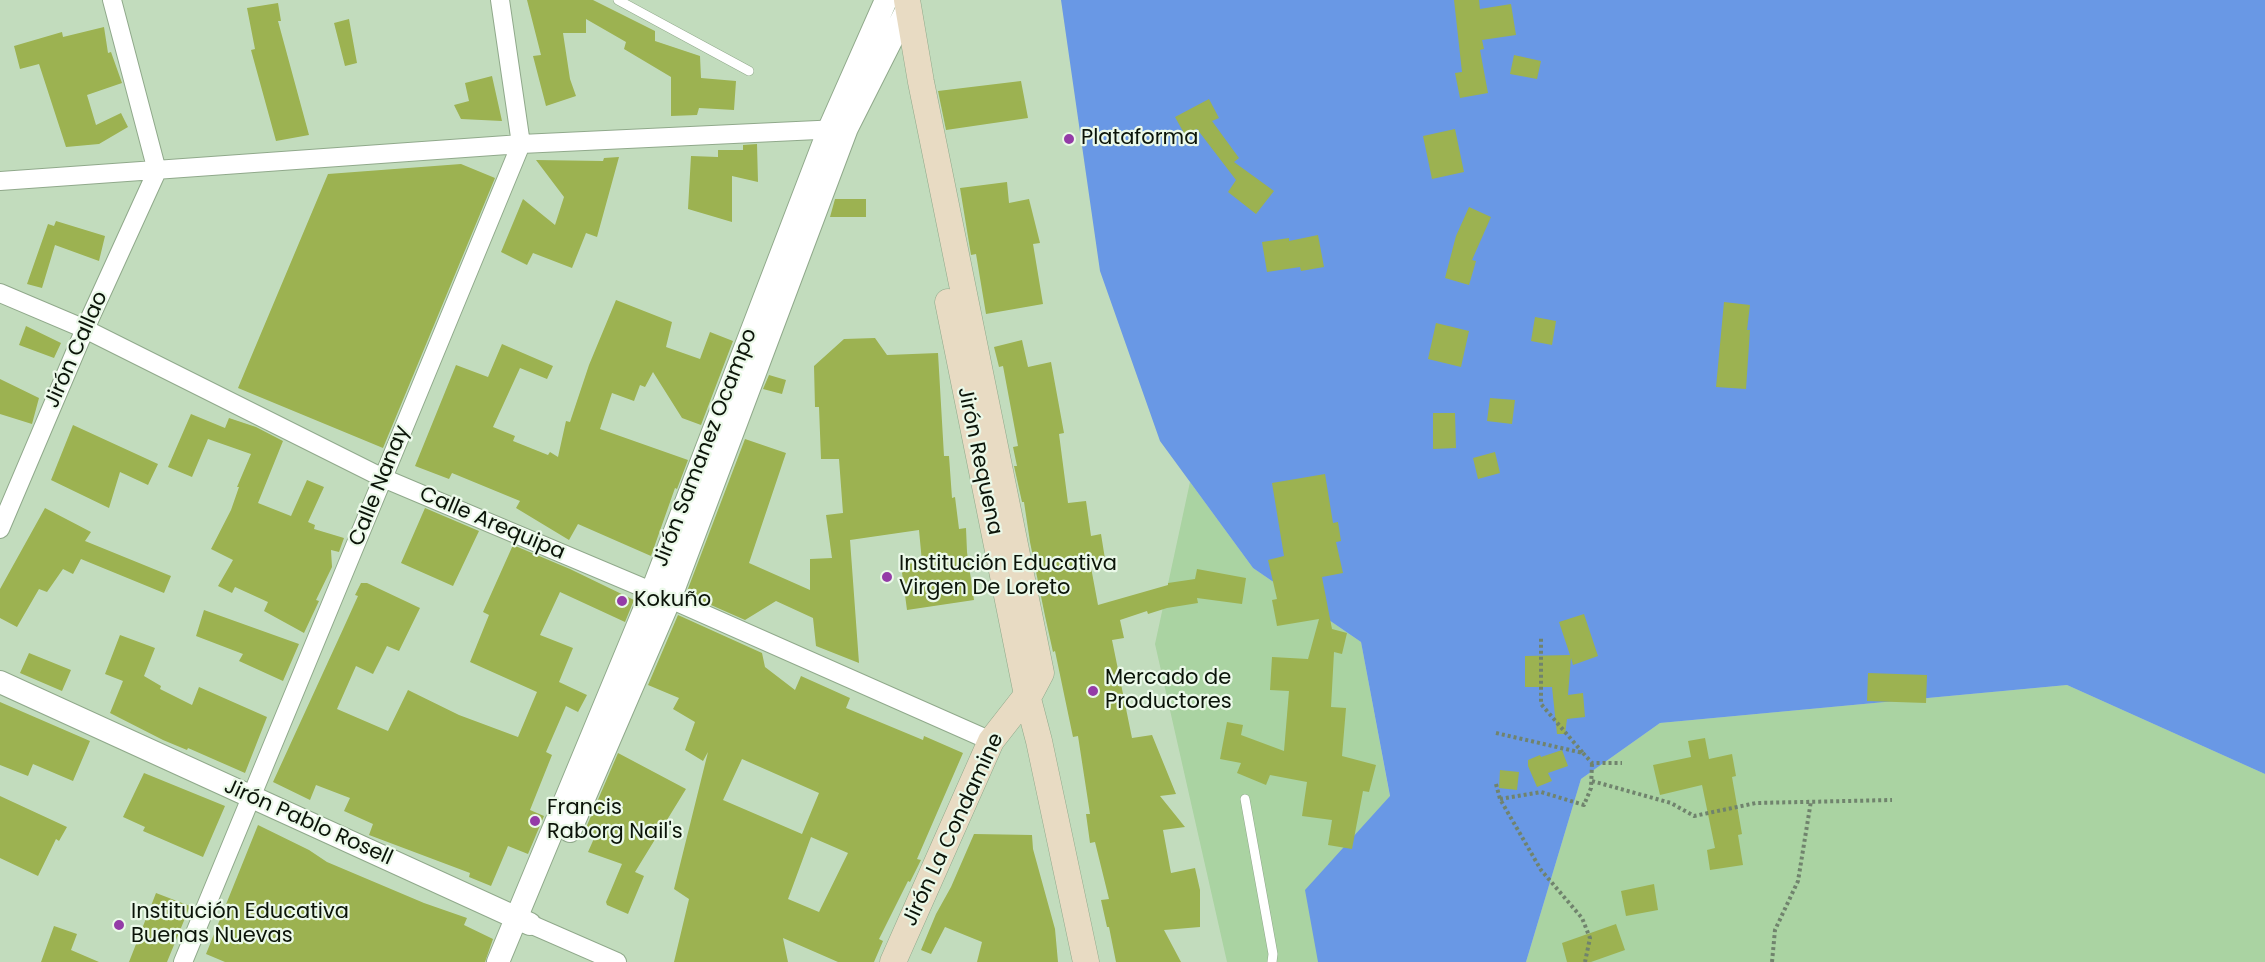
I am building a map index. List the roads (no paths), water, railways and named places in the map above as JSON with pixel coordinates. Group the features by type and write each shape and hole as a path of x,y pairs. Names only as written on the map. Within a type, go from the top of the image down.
{"main road":[{"name":"Jirón Requena","path":"897,7 972,381 1027,695 1086,962"},
{"name":"Jirón Requena","path":"972,381 1041,672"},
{"name":"Jirón La Condamine","path":"893,962 991,741 1031,692 1041,672"}],"street":[{"path":"112,0 157,171"},
{"path":"500,0 521,144"},
{"name":"Jirón Samanez Ocampo","path":"838,129 897,7"},
{"name":"Jirón Samanez Ocampo","path":"513,962 524,921 661,595 838,129 897,7"},
{"path":"0,181 521,144 838,129"},
{"name":"Calle Nanay","path":"183,962 521,144"},
{"name":"Jirón Callao","path":"0,529 85,329 157,171"},
{"name":"Calle Arequipa","path":"0,293 85,329 383,478 661,595 991,741"},
{"name":"Jirón Pablo Rosell","path":"0,682 617,962"},
{"name":"Jirón Samanez Ocampo","path":"498,962 524,921"}],"lane":[{"path":"618,0 749,71"},
{"path":"1245,799 1273,954 1272,962"}],"water":[{"path":"1061,0 2265,0 2265,774 2067,685 1660,723 1581,779 1526,962 1318,962 1305,890 1390,796 1361,642 1253,568 1160,441 1100,271"}],"place":[{"name":"Plataforma","path":"1069,139"},
{"name":"Institución Educativa Virgen De Loreto","path":"887,577"},
{"name":"Kokuño","path":"622,601"},
{"name":"Mercado de Productores","path":"1093,691"},
{"name":"Francis Raborg Nail's","path":"535,821"},
{"name":"Institución Educativa Buenas Nuevas","path":"119,925"}]}
